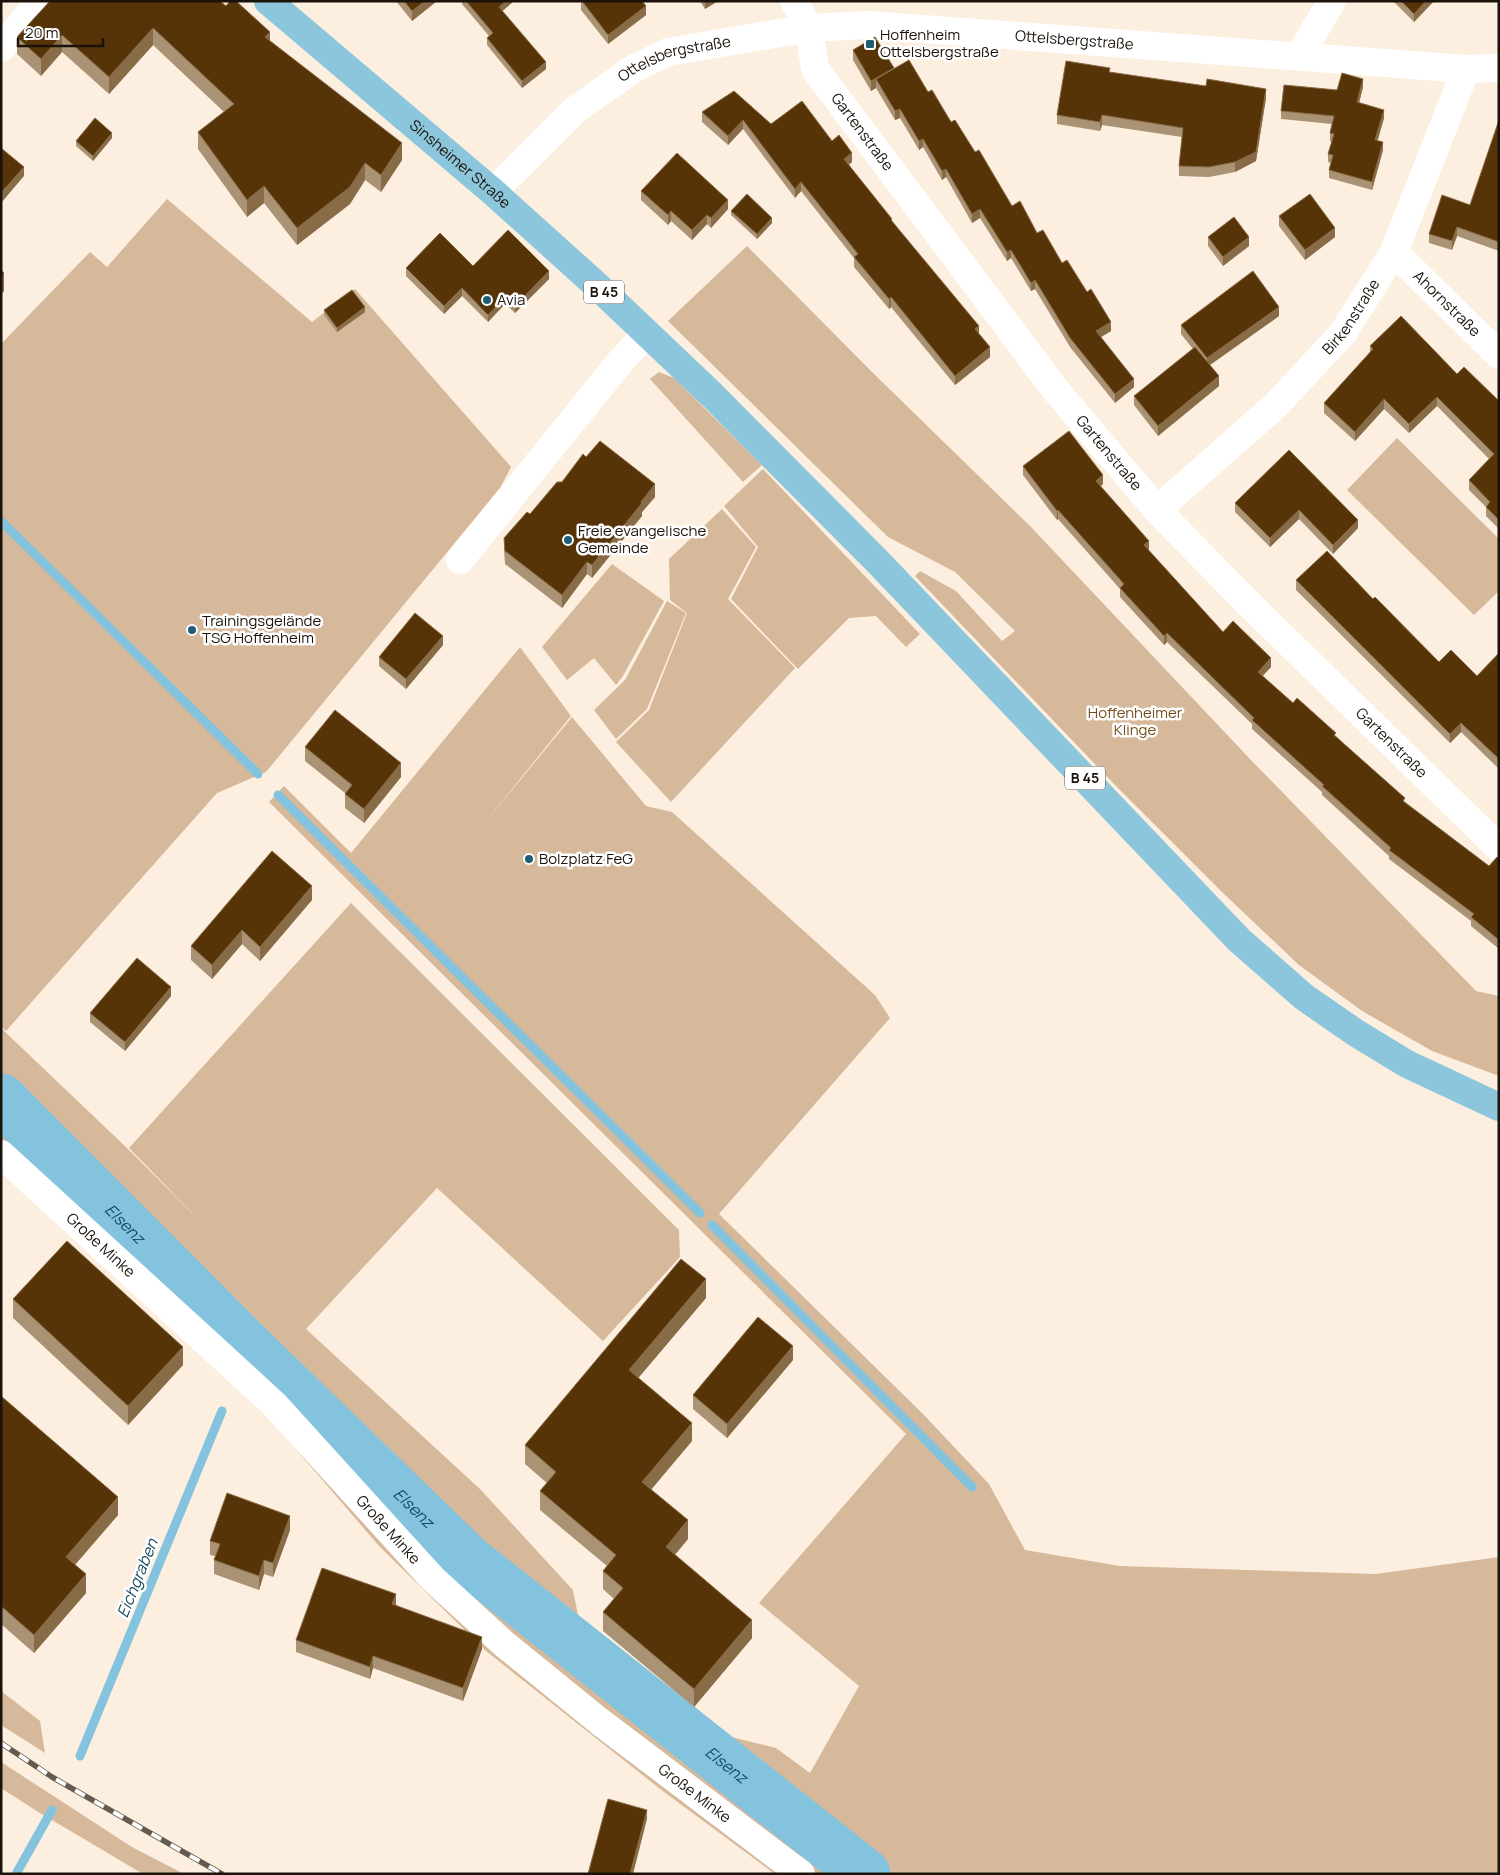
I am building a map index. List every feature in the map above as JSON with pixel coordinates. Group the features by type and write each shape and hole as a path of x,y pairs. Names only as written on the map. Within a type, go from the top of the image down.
{"main road":[{"name":"Sinsheimer Straße","path":"268,1 493,192 647,332 879,563 1239,940 1304,997 1356,1033 1406,1064 1499,1107"}],"street":[{"path":"1,48 40,1"},
{"name":"Gartenstraße","path":"794,1 809,28 815,69 1054,388 1157,510 1247,602 1499,848"},
{"path":"1299,56 1332,1"},
{"name":"Ottelsbergstraße","path":"493,192 575,110 633,69 668,52 809,28 868,24 1466,69 1499,68"},
{"name":"Birkenstraße","path":"1157,510 1276,405 1343,333 1394,252 1466,69"},
{"name":"Ahornstraße","path":"1394,252 1499,355"},
{"path":"460,560 620,362 647,332"},
{"name":"Große Minke","path":"1,1154 274,1404 432,1578 502,1643 598,1721 802,1874"}],"green space":[{"name":"Trainingsgelände TSG Hoffenheim","path":"167,199 312,322 355,289 511,467 500,488 266,772 217,793 6,1031 1,1027 1,344 90,252 107,267"},
{"name":"Hoffenheimer Klinge","path":"747,246 872,372 1031,527 1250,759 1476,991 1499,996 1499,1076 1432,1051 1362,1011 1299,965 1223,893 1114,784 915,576 920,571 956,591 1002,641 1015,631 955,572 888,537 668,321"},
{"path":"659,372 674,378 762,465 743,482 650,379"},
{"path":"1397,438 1499,539 1499,591 1474,615 1347,490"},
{"path":"763,469 920,634 906,647 876,616 849,618 798,669 731,599 758,547 724,506"},
{"path":"722,509 756,547 728,599 795,668 671,802 616,742 649,710 687,613 670,600 669,559"},
{"path":"612,564 664,601 623,676 616,685 594,658 567,680 542,647"},
{"path":"667,601 686,613 647,709 616,739 594,710 625,680"},
{"path":"520,647 571,716 474,836 572,717 646,806 672,812 875,995 890,1018 719,1214 923,1414 989,1484 1025,1550 1120,1566 1376,1574 1499,1557 1499,1874 775,1874 664,1792 486,1651 379,1546 246,1391 1,1166 1,1028 128,1149 203,1224 129,1148 351,903 679,1230 680,1257 603,1341 437,1188 306,1329 480,1489 573,1590 580,1625 723,1735 776,1748 810,1773 859,1686 759,1603 906,1434 269,802 284,786 351,853"},
{"path":"1,1691 40,1721 45,1753 1,1725"},
{"path":"1,1762 132,1847 184,1874 143,1874 35,1810 1,1788"}],"building":[{"path":"50,1 220,1 226,6 230,1 236,1 270,32 265,37 402,143 381,175 365,163 350,187 297,228 264,186 247,200 198,132 234,104 153,28 109,77 62,35 41,59 17,37"},
{"path":"404,1 425,1 412,11"},
{"path":"466,1 506,1 499,7 546,62 522,81 487,38 493,33"},
{"path":"582,1 642,1 646,6 608,35"},
{"path":"1401,1 1426,1 1414,14"},
{"path":"875,37 894,68 871,81 853,50"},
{"path":"909,60 928,92 932,90 951,122 955,120 975,152 979,150 1012,206 1020,201 1037,233 1043,230 1062,263 1067,260 1087,292 1091,289 1111,322 1096,331 1134,379 1115,394 1070,338 1035,280 1031,283 1011,250 1007,252 980,209 972,214 946,169 942,171 923,139 919,141 900,109 895,111 876,79"},
{"path":"1066,61 1110,68 1109,72 1206,86 1207,79 1266,89 1256,152 1235,162 1209,167 1179,166 1183,128 1102,115 1100,122 1057,115"},
{"path":"1342,73 1363,79 1357,102 1384,110 1375,140 1383,142 1372,182 1329,170 1333,155 1328,154 1334,134 1330,133 1334,116 1281,111 1284,85 1337,90"},
{"path":"734,91 771,124 802,101 832,141 839,135 852,153 844,159 891,220 979,326 975,329 990,347 955,376 891,297 889,299 854,257 858,254 801,182 795,189 743,120 728,136 702,112"},
{"path":"95,118 112,133 93,156 76,141"},
{"path":"1499,120 1499,242 1457,227 1452,241 1429,234 1442,195 1470,205"},
{"path":"1,148 24,167 1,193"},
{"path":"677,153 728,200 711,218 707,215 692,230 671,211 668,215 641,191"},
{"path":"747,194 772,218 757,234 731,211"},
{"path":"1310,194 1335,228 1305,250 1279,216"},
{"path":"1234,217 1249,237 1223,257 1208,237"},
{"path":"508,230 549,271 515,306 505,297 488,315 462,288 444,306 406,268 440,233 473,266"},
{"path":"1253,271 1279,307 1207,358 1181,325"},
{"path":"352,290 365,307 337,328 324,310"},
{"path":"1401,316 1457,374 1464,367 1499,401 1499,520 1486,507 1490,502 1469,480 1494,454 1437,397 1409,424 1384,399 1355,432 1324,403 1373,349 1370,346"},
{"path":"1195,347 1219,376 1158,426 1134,396"},
{"path":"1069,431 1103,475 1096,481 1149,541 1144,545 1223,632 1233,621 1271,658 1258,672 1293,703 1297,698 1336,733 1334,735 1405,798 1403,801 1489,866 1497,857 1499,859 1499,940 1471,917 1474,914 1389,850 1391,848 1252,720 1254,718 1167,633 1164,636 1120,588 1124,584 1057,511 1023,466"},
{"name":"Freie evangelische Gemeinde","path":"600,441 655,484 592,565 587,562 562,595 505,551 504,538 527,512 530,514 557,482 562,482 583,454 586,457"},
{"path":"1289,450 1358,520 1333,545 1299,510 1270,538 1235,503"},
{"path":"1327,551 1373,599 1375,597 1439,662 1451,650 1477,676 1499,653 1499,759 1461,723 1450,734 1296,580"},
{"path":"415,613 443,636 406,679 379,657"},
{"path":"335,710 401,763 364,809 345,794 352,785 305,747"},
{"path":"272,851 312,886 260,947 242,930 212,965 191,946"},
{"path":"137,958 171,987 125,1042 90,1013"},
{"path":"67,1241 183,1347 128,1406 13,1299"},
{"path":"681,1259 706,1279 629,1370 692,1423 642,1482 688,1520 666,1547 752,1620 694,1689 603,1612 623,1588 603,1571 616,1555 540,1491 556,1472 525,1445"},
{"path":"758,1317 793,1346 727,1424 693,1395"},
{"path":"1,1396 118,1497 66,1557 86,1574 34,1635 1,1606"},
{"path":"227,1493 290,1516 273,1563 264,1560 259,1576 214,1560 220,1544 210,1541"},
{"path":"322,1568 396,1594 392,1604 482,1637 463,1688 373,1656 370,1667 296,1640"},
{"path":"608,1799 647,1810 630,1874 588,1874"}],"waterway":[{"path":"1,521 258,774"},
{"path":"278,795 700,1213"},
{"name":"Elsenz","path":"1,1099 248,1347 469,1561 865,1874"},
{"path":"712,1225 972,1487"},
{"name":"Eichgraben","path":"80,1756 222,1411"},
{"name":"Eichgraben","path":"16,1874 52,1810"}],"railway":[{"path":"1,1743 52,1777 222,1874"}],"place":[{"name":"Hoffenheim Ottelsbergstraße","path":"870,44"},
{"name":"Avia","path":"487,300"},
{"name":"Freie evangelische Gemeinde","path":"568,540"},
{"name":"Trainingsgelände TSG Hoffenheim","path":"192,630"},
{"name":"Bolzplatz FeG","path":"529,859"}]}
